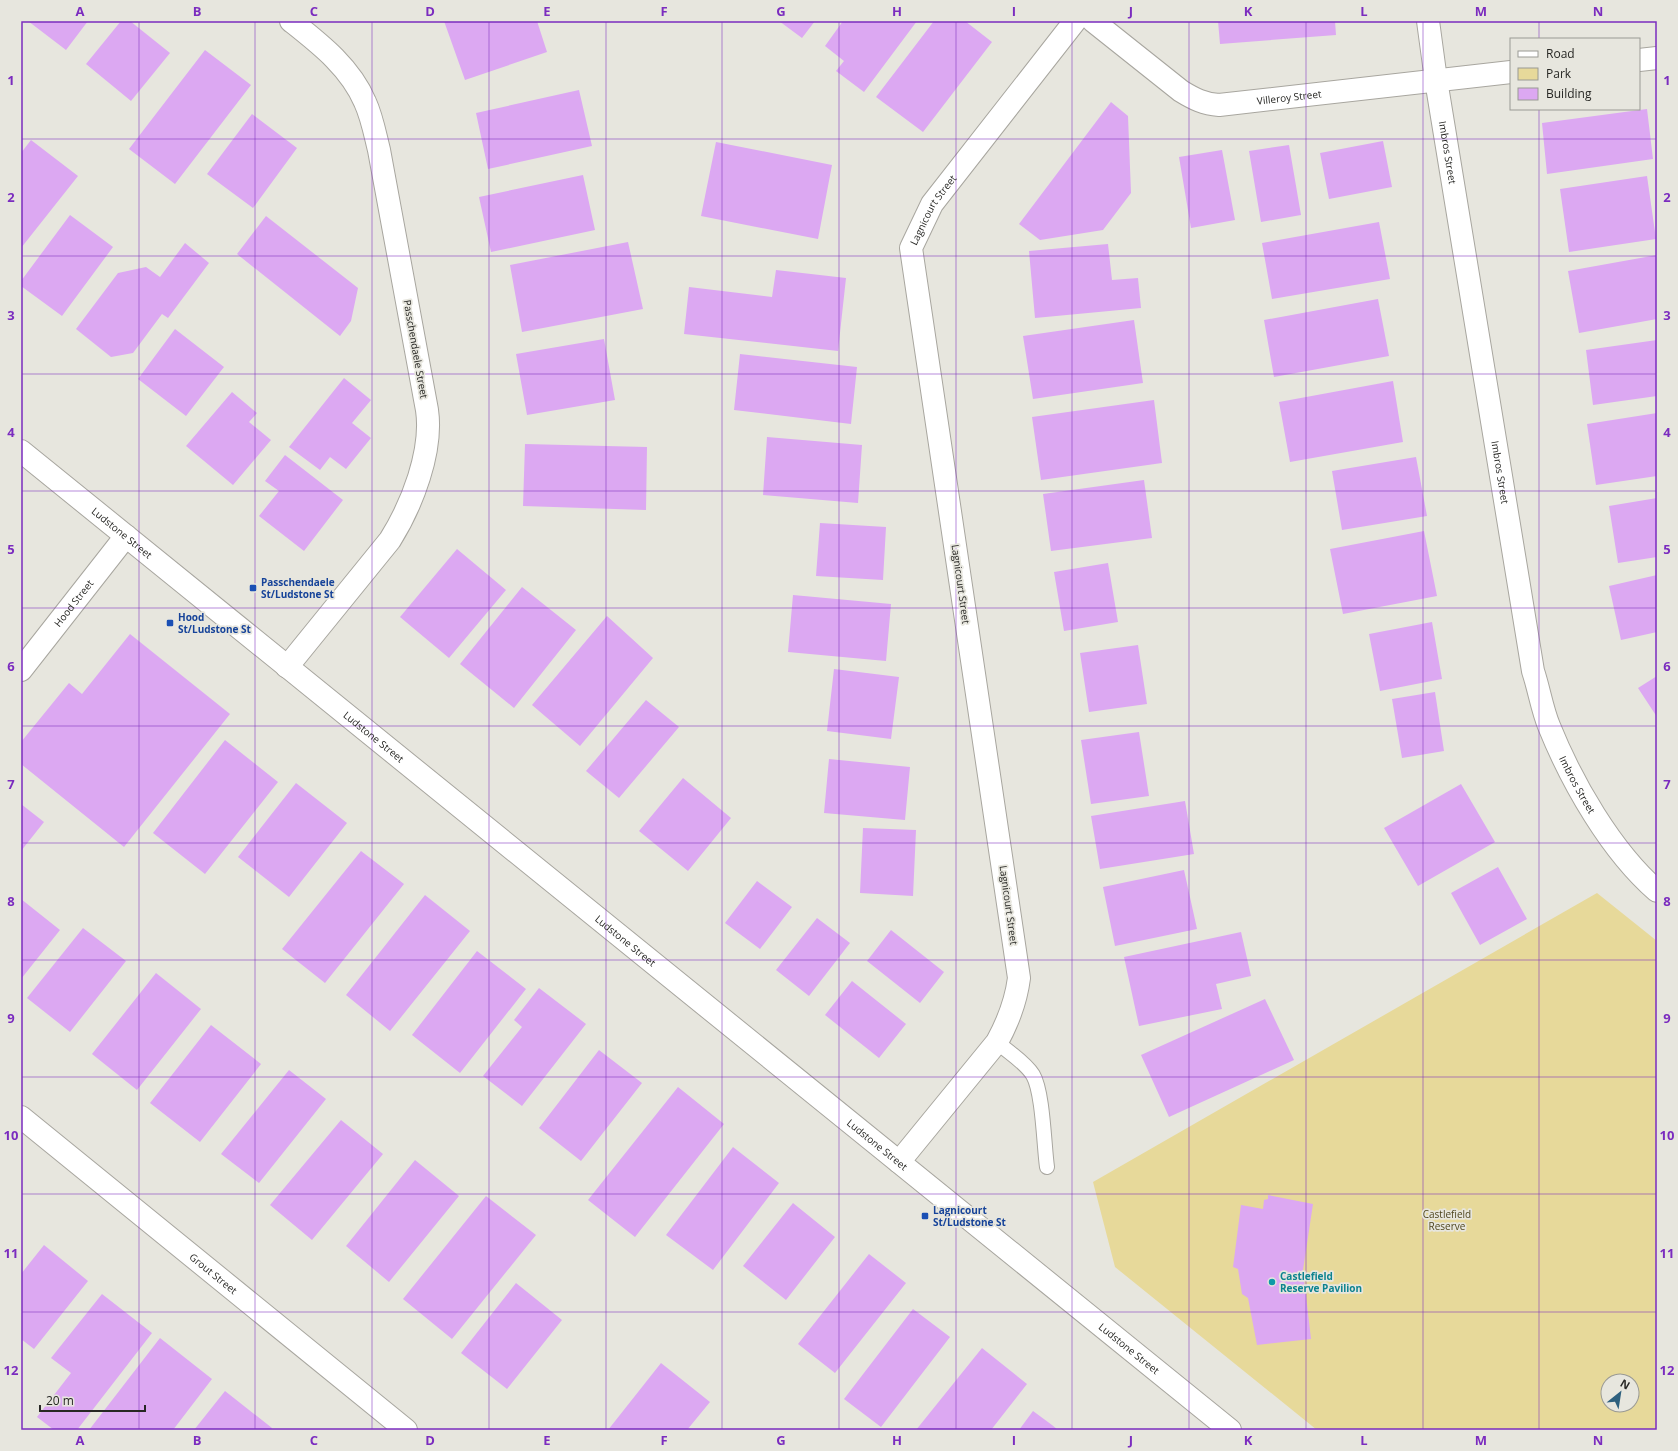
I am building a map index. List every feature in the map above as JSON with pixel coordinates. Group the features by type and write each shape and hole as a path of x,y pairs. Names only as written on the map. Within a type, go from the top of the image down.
{"street":[{"name":"Passchendaele Street","path":"287,667 390,540 400,525 407,510 424,458 428,429 427,410 379,150 368,110 357,87 346,71 326,50 291,21"},
{"name":"Lagnicourt Street","path":"899,1162 997,1042 1007,1022 1018,990 1018,966 912,248 932,204 1075,21"},
{"name":"Villeroy Street","path":"1093,21 1181,91 1195,100 1207,104 1219,105 1510,72"},
{"name":"Imbros Street","path":"1428,21 1436,80 1533,671 1549,726 1572,775 1610,839 1635,870 1657,891"},
{"path":"1640,60 1657,58"},
{"name":"Ludstone Street","path":"21,451 1230,1430"},
{"name":"Hood Street","path":"21,670 126,536"},
{"name":"Grout Street","path":"21,1117 406,1430"}],"lane":[{"path":"997,1042 1028,1069 1036,1084 1039,1096 1047,1167"}],"green space":[{"name":"Castlefield Reserve","path":"1597,893 1657,941 1657,1430 1317,1430 1115,1267 1093,1182"}],"building":[{"path":"28,21 88,21 66,50"},
{"path":"121,21 130,21 170,53 131,101 86,64"},
{"path":"444,21 537,21 547,52 465,80"},
{"path":"779,21 815,21 802,38"},
{"path":"843,21 917,21 864,92 836,71 844,61 825,46"},
{"path":"934,21 965,21 992,42 923,132 876,97"},
{"path":"1218,21 1335,21 1336,35 1220,44"},
{"path":"205,50 251,85 175,184 129,149"},
{"path":"579,90 592,146 488,169 476,113"},
{"path":"1111,102 1128,116 1131,193 1103,230 1040,240 1019,224"},
{"path":"1647,109 1653,159 1547,174 1542,123"},
{"path":"252,114 297,148 253,208 207,174"},
{"path":"31,140 78,176 21,248 21,153"},
{"path":"1383,141 1392,187 1329,199 1320,153"},
{"path":"716,142 832,165 818,239 701,216"},
{"path":"1289,145 1301,215 1261,222 1249,151"},
{"path":"1222,150 1235,220 1191,228 1179,157"},
{"path":"583,175 595,230 491,252 479,197"},
{"path":"1647,176 1656,239 1569,252 1560,189"},
{"path":"70,215 113,247 62,316 21,286 21,281"},
{"path":"266,216 358,288 351,321 340,336 237,254"},
{"path":"1379,222 1390,279 1272,299 1262,243"},
{"path":"628,242 643,309 522,332 510,265"},
{"path":"185,243 209,263 168,318 162,314 133,353 111,357 76,329 118,273 146,267 160,277"},
{"path":"1108,244 1112,280 1138,278 1141,308 1035,318 1029,251"},
{"path":"1657,255 1657,319 1579,333 1568,271"},
{"path":"776,270 846,278 838,351 684,334 689,287 772,297"},
{"path":"1378,299 1389,356 1274,377 1264,320"},
{"path":"1134,320 1143,383 1033,399 1023,336"},
{"path":"175,329 224,367 186,416 138,379"},
{"path":"604,339 615,400 527,415 516,354"},
{"path":"1657,340 1657,396 1593,405 1586,350"},
{"path":"740,354 857,367 851,424 734,410"},
{"path":"344,378 371,400 352,423 371,438 346,469 330,457 320,470 289,447"},
{"path":"1393,381 1403,442 1290,462 1279,402"},
{"path":"232,392 257,413 249,422 271,440 233,485 186,446"},
{"path":"1154,400 1162,463 1041,480 1032,417"},
{"path":"1657,413 1657,476 1596,485 1587,424"},
{"path":"767,437 862,445 858,503 763,495"},
{"path":"525,444 647,447 646,510 523,506"},
{"path":"285,455 343,500 304,551 259,516 279,491 265,481"},
{"path":"1416,457 1427,516 1342,530 1332,471"},
{"path":"1144,480 1152,538 1051,551 1043,494"},
{"path":"1657,498 1657,557 1618,563 1609,506"},
{"path":"820,523 886,527 883,580 816,576"},
{"path":"1424,531 1437,596 1343,614 1330,549"},
{"path":"457,549 506,590 449,658 400,617"},
{"path":"1108,563 1118,622 1064,631 1054,572"},
{"path":"1657,575 1657,632 1621,640 1609,586"},
{"path":"522,587 576,630 514,708 460,664"},
{"path":"793,595 891,604 886,661 788,652"},
{"path":"607,616 653,658 580,746 532,705"},
{"path":"1432,622 1442,679 1380,691 1369,634"},
{"path":"130,634 230,714 124,847 21,764 21,742 69,683 82,694"},
{"path":"1138,645 1147,704 1089,712 1080,653"},
{"path":"834,669 899,677 891,739 827,731"},
{"path":"1657,676 1657,717 1638,688"},
{"path":"1435,692 1444,751 1402,758 1392,699"},
{"path":"646,700 679,727 619,798 586,771"},
{"path":"1139,732 1149,796 1091,804 1081,740"},
{"path":"225,740 278,782 205,874 153,833"},
{"path":"829,759 910,767 905,820 824,813"},
{"path":"683,778 731,818 688,871 639,831"},
{"path":"296,783 347,823 289,897 238,857"},
{"path":"1461,784 1495,842 1418,886 1384,828"},
{"path":"1185,801 1194,854 1100,869 1091,816"},
{"path":"21,804 44,822 21,851"},
{"path":"863,828 916,830 913,896 860,893"},
{"path":"361,851 404,884 325,983 282,949"},
{"path":"1498,867 1527,919 1480,945 1451,893"},
{"path":"1184,870 1197,929 1115,946 1103,887"},
{"path":"757,881 792,907 760,949 725,923"},
{"path":"425,895 470,931 390,1031 346,995"},
{"path":"21,899 60,930 21,979"},
{"path":"817,918 850,943 809,996 776,970"},
{"path":"83,928 126,961 70,1032 27,998"},
{"path":"891,930 944,972 920,1003 867,961"},
{"path":"1241,932 1251,976 1216,984 1222,1009 1139,1026 1124,957"},
{"path":"477,951 526,989 460,1073 412,1035"},
{"path":"156,973 201,1009 137,1090 92,1054"},
{"path":"852,981 906,1024 879,1058 825,1015"},
{"path":"539,988 586,1024 522,1106 483,1076 522,1027 514,1020"},
{"path":"1265,999 1294,1060 1169,1117 1141,1055"},
{"path":"211,1025 261,1064 200,1142 150,1103"},
{"path":"599,1050 642,1083 581,1161 539,1128"},
{"path":"289,1070 326,1099 259,1183 221,1154"},
{"path":"678,1087 724,1124 635,1237 588,1200"},
{"path":"341,1120 383,1154 312,1240 270,1205"},
{"path":"733,1147 779,1183 713,1270 666,1235"},
{"path":"415,1160 459,1196 389,1282 346,1246"},
{"name":"Castlefield Reserve Pavilion","path":"1268,1195 1313,1204 1303,1270 1311,1339 1257,1345 1248,1298 1242,1294 1238,1269 1233,1267 1241,1205 1263,1209 1264,1200 1268,1199"},
{"path":"486,1196 536,1235 452,1339 403,1299"},
{"path":"793,1203 835,1237 786,1300 743,1266"},
{"path":"44,1245 88,1281 34,1349 21,1339 21,1274"},
{"path":"869,1254 906,1283 835,1373 798,1344"},
{"path":"516,1283 562,1320 507,1389 461,1353"},
{"path":"102,1294 152,1333 77,1430 54,1430 37,1417 71,1373 51,1358"},
{"path":"913,1309 950,1337 881,1427 844,1399"},
{"path":"160,1338 212,1379 173,1430 89,1430"},
{"path":"982,1348 1027,1384 991,1430 916,1430"},
{"path":"661,1363 710,1402 687,1430 608,1430"},
{"path":"225,1391 272,1428 271,1430 194,1430"},
{"path":"1033,1411 1052,1425 1058,1430 1019,1430"}],"place":[{"name":"Passchendaele St/Ludstone St","path":"253,588"},
{"name":"Hood St/Ludstone St","path":"170,623"},
{"name":"Lagnicourt St/Ludstone St","path":"925,1216"},
{"name":"Castlefield Reserve Pavilion","path":"1272,1282"}]}
